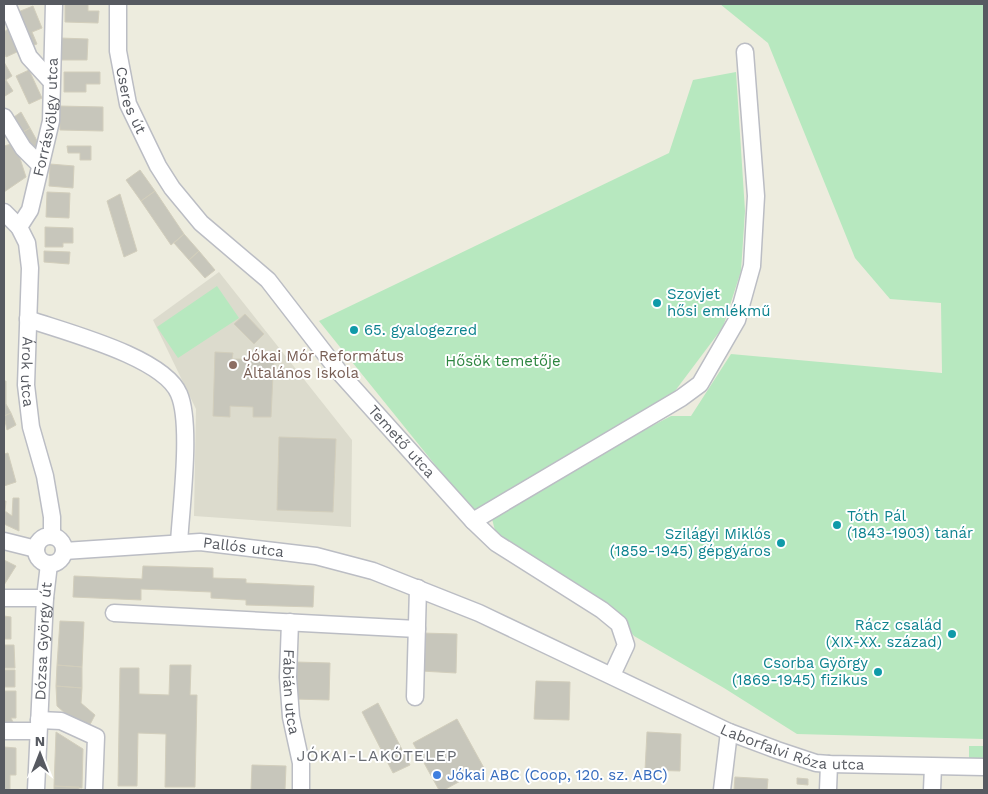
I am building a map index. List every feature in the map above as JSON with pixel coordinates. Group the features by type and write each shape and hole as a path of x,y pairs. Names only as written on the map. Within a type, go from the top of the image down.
{"street":[{"path":"7,4 29,57 51,81"},
{"name":"Forrásvölgy utca","path":"19,227 30,210 51,121 54,4"},
{"name":"Cseres út","path":"118,4 118,51 128,104 158,166 172,188"},
{"path":"474,521 681,398 700,384 737,320 752,266 756,196 745,52"},
{"path":"4,117 23,148 40,165"},
{"name":"Temető utca","path":"172,188 201,223 268,280 340,373 496,543 602,610 619,624 626,644 612,675"},
{"name":"Árok utca","path":"4,212 19,227 27,243 30,268 27,394 30,427 44,476 53,522 52,536"},
{"path":"28,319 127,354 164,374 179,393 185,418 179,542"},
{"path":"52,536 61,542 64,551 59,561 49,564 39,559 36,549 40,539 52,536"},
{"path":"4,542 36,549"},
{"name":"Pallós utca","path":"64,551 179,542 242,545 316,556 373,571 418,588 479,613 612,675"},
{"name":"Dózsa György út","path":"36,790 44,598 49,564"},
{"path":"415,697 418,588"},
{"path":"4,598 44,598"},
{"path":"114,613 417,628"},
{"name":"Fábián utca","path":"290,622 288,677 291,717 301,763 301,790"},
{"name":"Laborfalvi Róza utca","path":"612,675 729,732 816,763 984,768"},
{"name":"Dózsa György út","path":"38,725 61,721 96,737 94,790"},
{"path":"4,731 38,725"},
{"path":"722,790 729,732"},
{"path":"828,790 829,764"},
{"path":"932,790 933,767"}],"shaded area":[{"name":"Jókai Mór Református Általános Iskola","path":"219,272 352,440 351,527 194,516 196,409 153,320"}],"green space":[{"path":"720,4 984,4 984,739 797,734 724,688 634,636 621,620 497,538 492,519 570,469 671,416 691,416 731,354 942,373 941,303 890,299 855,258 768,43"},
{"name":"Hősök temetője","path":"736,72 745,211 741,271 723,327 672,395 474,513 319,321 669,153 693,80"},
{"path":"217,286 239,318 178,358 157,327"},
{"path":"969,746 984,746 984,760 969,759"}],"building":[{"path":"65,4 88,4 88,11 99,11 98,23 65,22"},
{"path":"33,6 42,28 32,32 37,44 29,47 13,14"},
{"path":"8,29 19,51 6,57 4,53 4,32"},
{"path":"60,38 88,39 87,60 60,60"},
{"path":"4,62 12,76 4,81"},
{"path":"29,70 42,98 29,104 16,76"},
{"path":"64,72 100,72 100,84 86,84 86,92 64,92"},
{"path":"6,80 13,91 5,96 4,81"},
{"path":"59,106 103,107 103,131 60,130"},
{"path":"21,112 30,128 23,132 14,117"},
{"path":"30,128 40,146 33,150 23,132"},
{"path":"15,143 26,177 4,192 4,146"},
{"path":"67,146 91,146 91,160 80,160 80,153 68,153"},
{"path":"50,164 74,166 73,188 49,186"},
{"path":"140,170 155,191 141,201 126,180"},
{"path":"155,191 184,234 171,245 141,201"},
{"path":"47,192 70,193 69,218 46,217"},
{"path":"120,194 137,251 124,257 107,201"},
{"path":"45,227 73,228 73,243 63,243 63,247 45,247"},
{"path":"184,234 199,251 189,260 174,243"},
{"path":"44,251 70,252 69,264 44,262"},
{"path":"199,251 215,270 205,278 189,260"},
{"path":"245,314 264,334 254,344 234,324"},
{"path":"215,352 233,353 232,359 254,359 255,352 274,353 271,417 253,417 253,407 230,406 230,417 213,416"},
{"path":"4,381 6,381 6,404 11,413 4,416"},
{"path":"11,413 16,425 7,430 4,416"},
{"path":"279,437 336,439 333,512 277,510"},
{"path":"8,453 16,482 4,486 4,454"},
{"path":"13,498 19,498 19,531 4,524 4,501 6,501 5,511 12,516"},
{"path":"4,560 16,566 4,585"},
{"path":"143,566 213,568 213,578 246,579 246,583 314,586 313,607 246,605 246,600 211,598 211,592 141,589 141,600 73,597 74,576 142,579"},
{"path":"4,616 11,617 11,639 4,639"},
{"path":"60,621 84,622 82,667 57,665"},
{"path":"422,633 457,634 456,673 421,671"},
{"path":"4,645 14,645 15,668 4,668"},
{"path":"296,662 330,663 329,700 294,699"},
{"path":"57,665 82,667 82,688 56,686"},
{"path":"170,665 191,665 190,695 197,695 195,787 165,787 166,734 138,733 137,786 118,786 120,668 139,668 139,694 169,695"},
{"path":"4,670 15,670 15,687 4,687"},
{"path":"536,681 570,682 569,720 534,719"},
{"path":"56,686 82,688 81,703 95,715 86,732 57,706"},
{"path":"4,691 16,691 16,718 11,718 17,730 4,730"},
{"path":"378,703 410,765 393,773 362,712"},
{"path":"457,719 484,768 444,790 439,790 413,743"},
{"path":"56,732 83,749 82,788 54,786"},
{"path":"647,732 681,734 680,771 645,770"},
{"path":"4,747 16,748 16,775 10,775 10,790 4,790"},
{"path":"252,765 286,766 285,790 251,790"},
{"path":"735,777 768,779 767,790 734,790"},
{"path":"797,778 808,779 808,785 797,784"},
{"path":"54,786 79,787 79,790 54,790"}],"place":[{"name":"Szovjet hősi emlékmű","path":"657,303"},
{"name":"65. gyalogezred","path":"354,330"},
{"name":"Jókai Mór Református Általános Iskola","path":"233,365"},
{"name":"Tóth Pál (1843-1903) tanár","path":"837,525"},
{"name":"Szilágyi Miklós (1859-1945) gépgyáros","path":"781,543"},
{"name":"Rácz család (XIX-XX. század)","path":"952,634"},
{"name":"Csorba György (1869-1945) fizikus","path":"878,672"},
{"name":"Jókai ABC (Coop, 120. sz. ABC)","path":"437,775"}],"district":[{"name":"JÓKAI-LAKÓTELEP","path":"377,755"}]}
